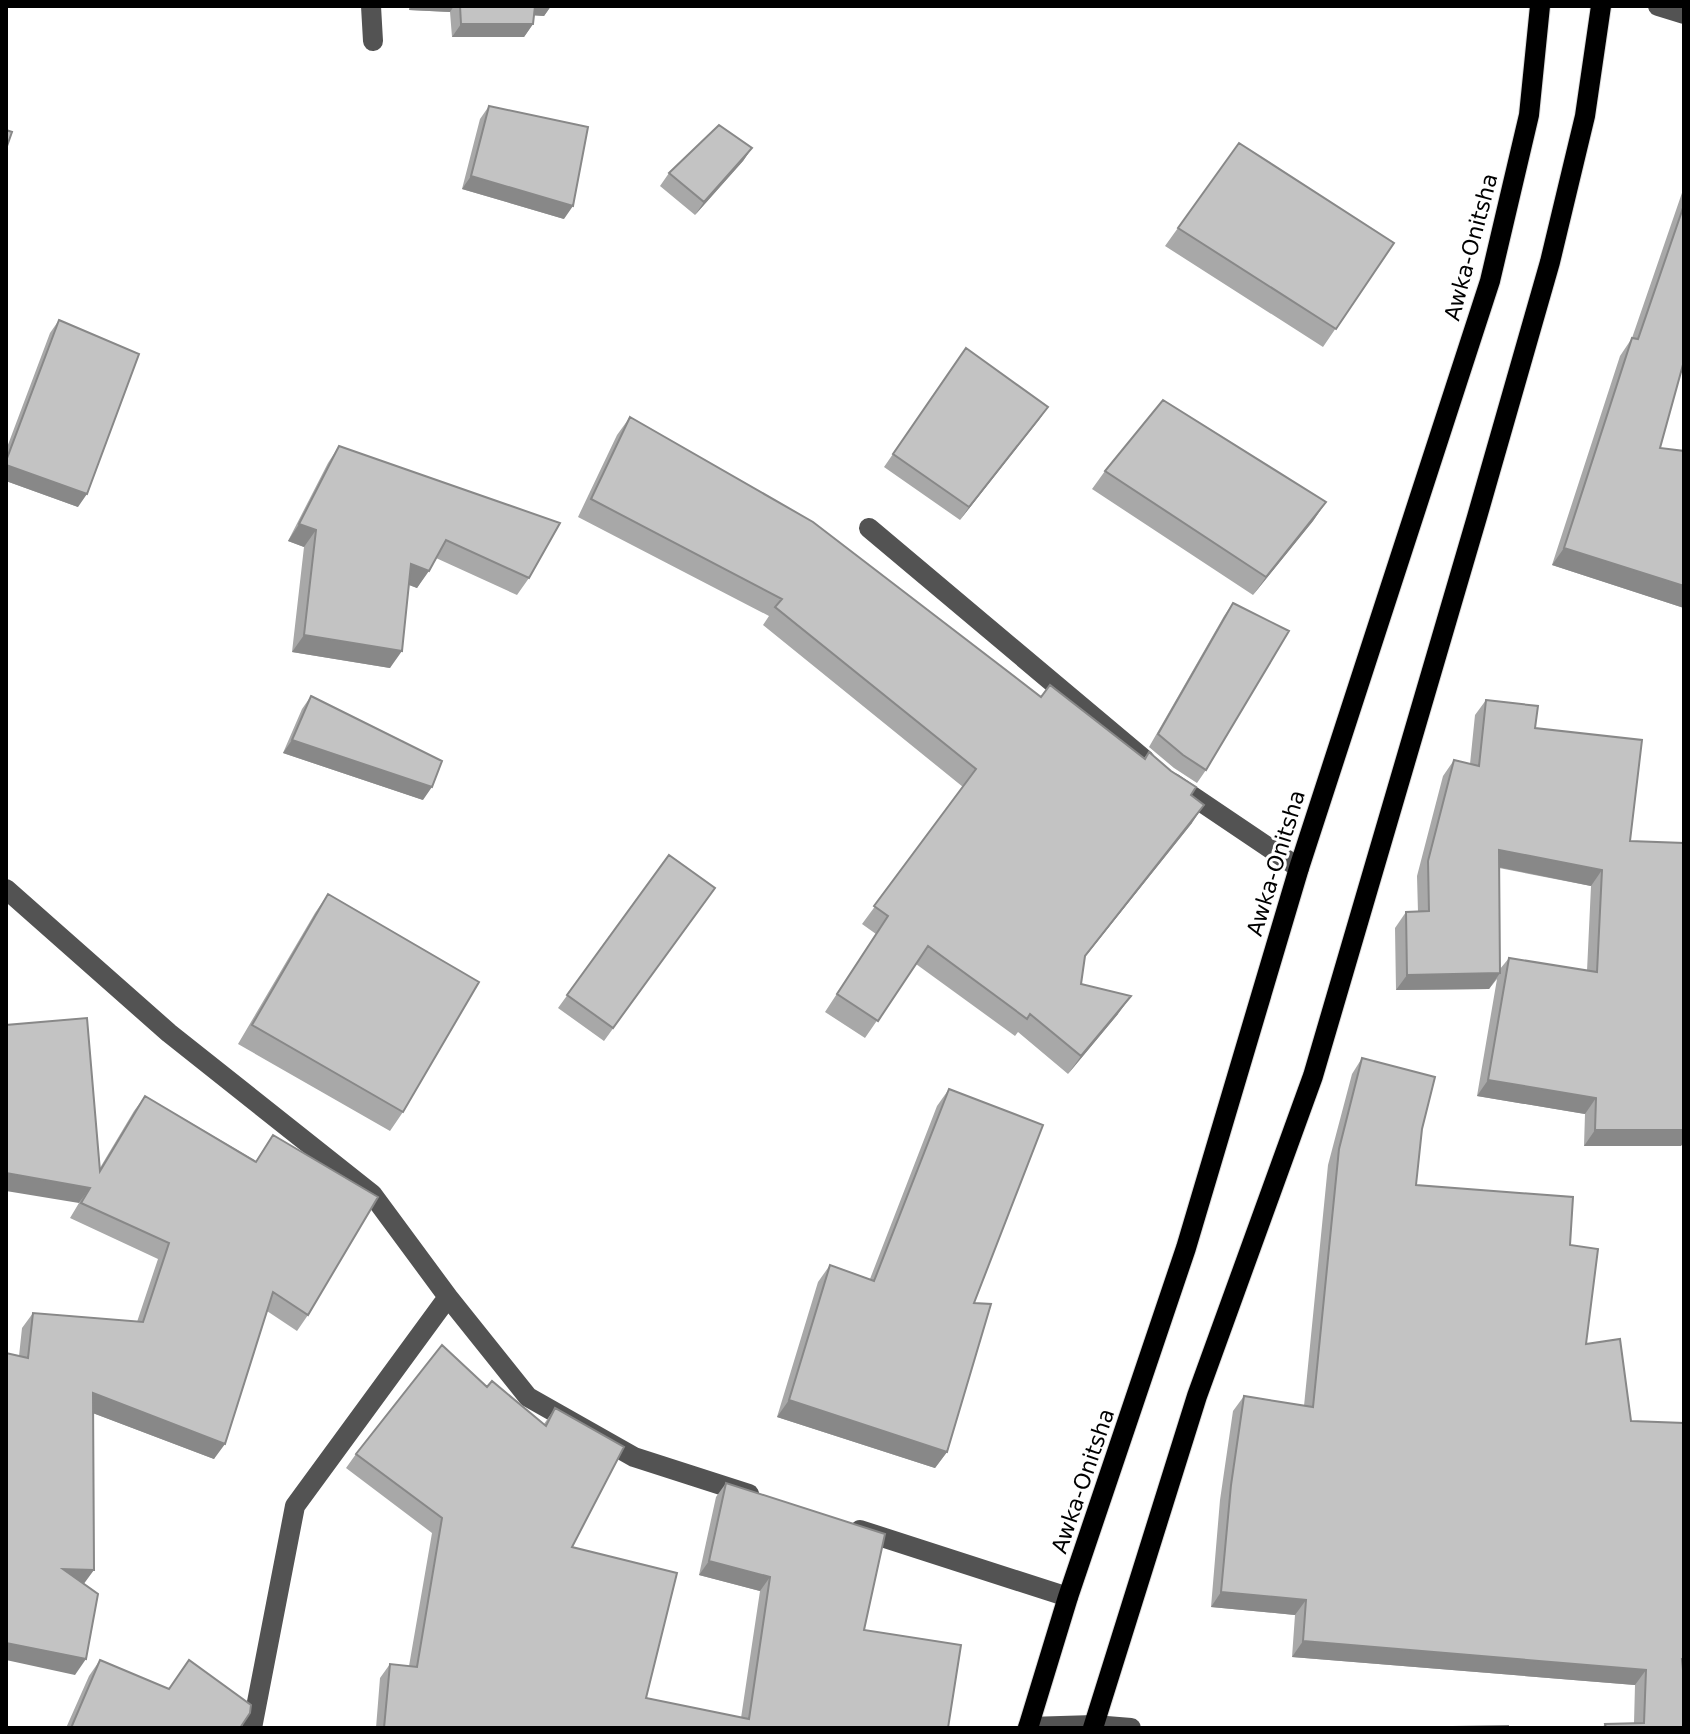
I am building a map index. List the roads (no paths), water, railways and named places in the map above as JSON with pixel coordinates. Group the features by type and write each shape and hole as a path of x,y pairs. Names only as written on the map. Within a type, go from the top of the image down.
{"main road":[{"name":"Awka-Onitsha","path":"1028,1727 1068,1597 1186,1248 1299,868 1490,281 1529,115 1540,6"},
{"path":"1094,1726 1197,1396 1313,1076 1550,262 1585,116 1601,6"}],"street":[{"path":"371,6 373,41"},
{"path":"1658,6 1684,14"},
{"path":"869,528 1166,778 1299,868"},
{"path":"6,889 169,1033 372,1194 448,1297 528,1397 634,1457 769,1501"},
{"path":"252,1728 295,1506 448,1297"},
{"path":"844,1525 1068,1597"},
{"path":"1028,1727 1131,1728"}]}
